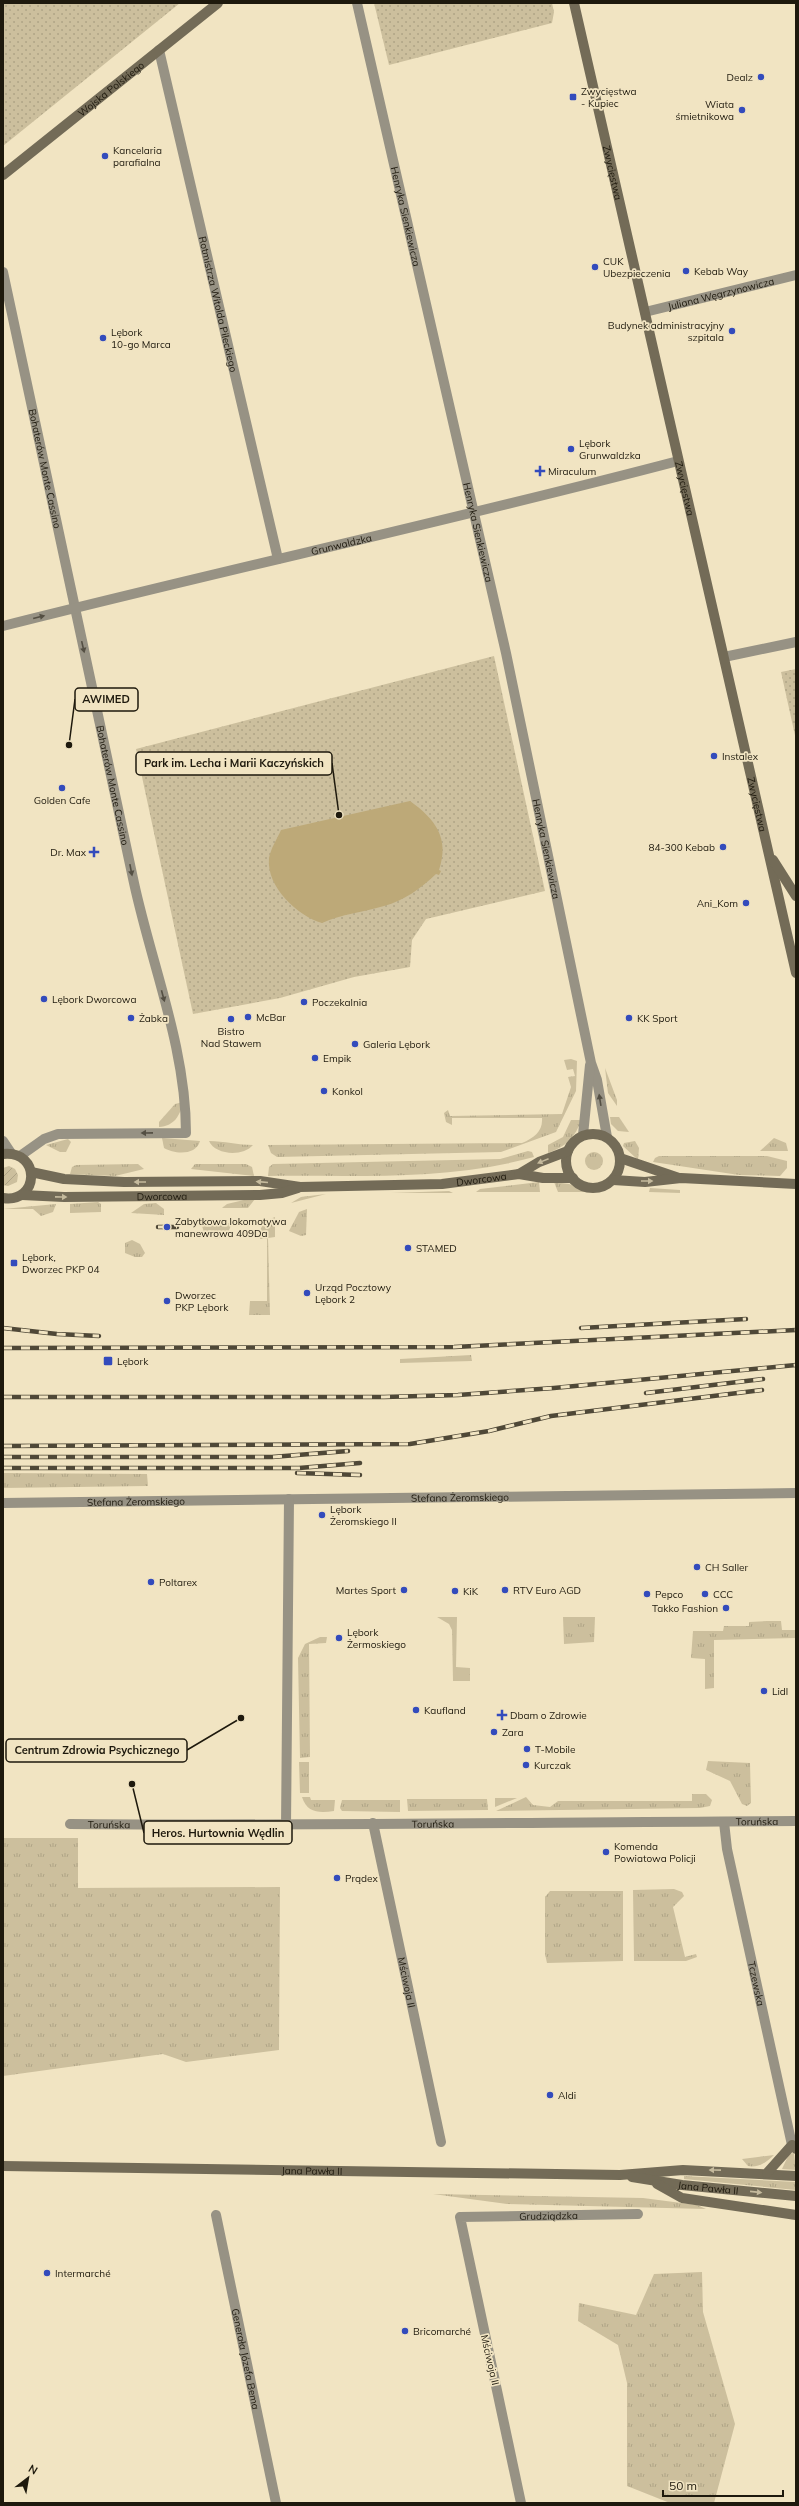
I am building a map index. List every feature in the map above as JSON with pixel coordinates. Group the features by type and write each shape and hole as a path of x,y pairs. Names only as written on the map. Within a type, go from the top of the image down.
{"main road":[{"name":"Wojska Polskiego","path":"3,175 218,3"},
{"name":"Zwycięstwa","path":"574,3 796,973"},
{"path":"769,854 796,896"},
{"path":"613,1180 618,1172 620,1158 617,1148 607,1137 598,1134 583,1135 572,1143 568,1151 567,1166 573,1178 588,1187 597,1187 613,1180 645,1182 681,1178 796,1184"},
{"name":"Dworcowa","path":"519,1174 540,1162 568,1151"},
{"path":"11,1154 25,1160 31,1172 28,1188 22,1195"},
{"path":"620,1158 681,1178"},
{"name":"Dworcowa","path":"31,1172 64,1179 124,1182 260,1181 300,1187 442,1184 519,1174 543,1178 573,1178"},
{"name":"Dworcowa","path":"3,1198 16,1198 22,1195 64,1197 260,1195 282,1193 300,1187"},
{"path":"767,2173 794,2147"},
{"name":"Jana Pawła II","path":"3,2166 620,2175 683,2170 767,2173 796,2176"},
{"name":"Jana Pawła II","path":"620,2175 652,2181 796,2196"},
{"path":"652,2181 682,2198 796,2215"}],"street":[{"name":"Henryka Sienkiewicza","path":"357,3 474,514 591,1063 597,1080 607,1137"},
{"name":"Rotmistrza Witolda Pileckiego","path":"159,50 278,559"},
{"name":"Bohaterów Monte Cassino","path":"3,272 106,747 134,885 171,1025 186,1098 186,1133 58,1134 11,1154"},
{"name":"Juliana Węgrzynowicza","path":"645,312 796,275"},
{"name":"Grunwaldzka","path":"3,626 278,559 474,514 678,461"},
{"path":"724,657 796,642"},
{"name":"Henryka Sienkiewicza","path":"583,1135 591,1063"},
{"path":"3,1141 11,1154"},
{"name":"Stefana Żeromskiego","path":"3,1503 796,1493"},
{"path":"286,1826 289,1499"},
{"name":"Toruńska","path":"70,1824 286,1826 373,1823 796,1821"},
{"name":"Tczewska","path":"724,1822 727,1849 794,2147"},
{"name":"Mściwoja II","path":"373,1823 441,2142"},
{"name":"Grudziądzka","path":"460,2217 638,2214"},
{"name":"Generała Józefa Bema","path":"216,2215 276,2503"},
{"name":"Mściwoja II","path":"460,2217 521,2503"}],"green space":[{"path":"3,3 180,3 3,146"},
{"path":"374,3 552,3 554,12 552,23 389,65"},
{"path":"494,656 545,891 426,919 412,940 410,967 354,977 280,998 193,1014 136,749"},
{"path":"796,669 796,740 781,672"},
{"path":"571,1059 577,1061 576,1091 556,1132 501,1152 277,1157 271,1153 268,1145 522,1143 537,1134 541,1127 542,1118 452,1118 452,1125 446,1122 444,1113 448,1110 450,1116 562,1114 571,1087 568,1077 575,1076 573,1069 567,1070 564,1060"},
{"path":"605,1068 617,1100 617,1106 608,1093"},
{"path":"183,1102 176,1119 169,1125 159,1127 159,1122 175,1104"},
{"path":"610,1117 619,1117 629,1132 618,1131 611,1124"},
{"path":"571,1120 581,1120 573,1136 560,1148 548,1153 548,1145 563,1137"},
{"path":"162,1138 200,1141 198,1146 194,1149 184,1152 173,1152 164,1148"},
{"path":"774,1138 786,1143 788,1151 760,1151"},
{"path":"68,1139 71,1142 66,1152 60,1152 46,1145"},
{"path":"209,1141 253,1145 243,1151 230,1153 217,1149 212,1146"},
{"path":"635,1141 639,1148 638,1160 623,1146 624,1143"},
{"path":"528,1151 532,1152 534,1157 501,1165 468,1170 369,1176 268,1176 269,1167 273,1164 500,1159"},
{"path":"590,1152 598,1152 603,1157 601,1168 598,1170 590,1170 585,1165 585,1157"},
{"path":"659,1156 767,1156 787,1161 787,1168 780,1176 739,1175 653,1162 655,1158"},
{"path":"138,1164 144,1169 115,1176 70,1174 72,1167 76,1165"},
{"path":"195,1164 246,1164 252,1167 254,1176 191,1169"},
{"path":"9,1166 15,1169 18,1175 17,1182 8,1186 3,1185 3,1168"},
{"path":"539,1182 540,1192 476,1192 480,1189"},
{"path":"554,1182 569,1184 590,1192 558,1192"},
{"path":"650,1188 680,1190 680,1193 649,1192"},
{"path":"449,1191 453,1193 391,1193"},
{"path":"326,1194 291,1203 301,1197"},
{"path":"248,1199 255,1199 248,1208 222,1208 227,1204"},
{"path":"98,1202 101,1204 101,1212 70,1213 70,1204"},
{"path":"156,1203 164,1209 164,1215 131,1213 144,1204"},
{"path":"56,1204 53,1212 41,1216 33,1209 3,1209"},
{"path":"307,1209 306,1235 301,1236 289,1231 299,1212"},
{"path":"275,1217 275,1237 268,1238 270,1315 249,1315 250,1301 267,1301 267,1239 260,1239 260,1230 265,1221"},
{"path":"201,1223 232,1223 227,1235 216,1239 204,1232"},
{"path":"132,1240 140,1244 145,1253 142,1257 135,1257 125,1253 125,1243"},
{"path":"471,1355 472,1361 400,1363 400,1359"},
{"path":"3,1473 147,1474 148,1486 3,1488"},
{"path":"437,1617 457,1617 456,1667 470,1668 470,1681 453,1681 452,1630 449,1624"},
{"path":"563,1617 595,1617 594,1642 564,1644"},
{"path":"781,1621 782,1630 796,1630 796,1638 714,1640 714,1688 705,1689 705,1659 691,1658 693,1631 723,1631 724,1626 749,1626 749,1622"},
{"path":"320,1637 327,1637 326,1643 309,1644 310,1757 300,1758 298,1658 305,1644"},
{"path":"708,1761 750,1763 751,1803 747,1806 742,1804 730,1781 706,1770"},
{"path":"299,1762 309,1762 309,1793 300,1793"},
{"path":"692,1794 706,1794 712,1800 710,1806 700,1808 496,1811 526,1797 533,1805 550,1807 558,1801 692,1801"},
{"path":"302,1797 310,1797 311,1800 335,1800 334,1811 314,1811 307,1806"},
{"path":"495,1798 517,1798 495,1807"},
{"path":"407,1799 487,1799 488,1810 408,1811"},
{"path":"342,1800 400,1800 400,1812 342,1811 340,1808"},
{"path":"3,1838 78,1838 78,1888 280,1887 279,2050 186,2062 163,2054 3,2076"},
{"path":"674,1889 682,1892 684,1896 673,1907 685,1957 696,1954 697,1957 686,1961 634,1961 633,1890"},
{"path":"550,1891 623,1891 623,1961 547,1963 545,1954 545,1897"},
{"path":"794,2153 796,2170 782,2169 789,2154"},
{"path":"774,2155 765,2162 755,2166 748,2166 742,2159"},
{"path":"684,2176 796,2182 796,2190 684,2179"},
{"path":"433,2194 643,2198 697,2205 706,2209 507,2204"},
{"path":"702,2272 703,2312 735,2424 714,2503 670,2503 627,2486 627,2383 618,2345 578,2321 579,2303 636,2315 654,2274"}],"shaded area":[{"path":"410,801 427,815 438,830 443,848 439,870 441,871 439,875 436,874 412,893 391,904 337,917 322,923 303,914 285,899 278,889 269,869 269,858 281,830"}],"railway":[{"path":"158,1227 177,1227"},
{"path":"581,1328 746,1319"},
{"path":"3,1328 57,1334 99,1336"},
{"path":"3,1348 454,1347 796,1330"},
{"path":"3,1397 384,1397 458,1395 554,1388 796,1365"},
{"path":"646,1393 763,1379"},
{"path":"3,1446 410,1444 489,1431 551,1416 762,1390"},
{"path":"3,1457 272,1457 348,1451"},
{"path":"3,1468 299,1468 360,1463"},
{"path":"297,1473 360,1475"}],"place":[{"name":"Dealz","path":"761,77"},
{"name":"Zwycięstwa - Kupiec","path":"573,97"},
{"name":"Wiata śmietnikowa","path":"742,110"},
{"name":"Kancelaria parafialna","path":"105,156"},
{"name":"CUK Ubezpieczenia","path":"595,267"},
{"name":"Kebab Way","path":"686,271"},
{"name":"Budynek administracyjny szpitala","path":"732,331"},
{"name":"Lębork 10-go Marca","path":"103,338"},
{"name":"Lębork Grunwaldzka","path":"571,449"},
{"name":"Miraculum","path":"540,471"},
{"name":"AWIMED","path":"69,745"},
{"name":"Instalex","path":"714,756"},
{"name":"Golden Cafe","path":"62,788"},
{"name":"Park im. Lecha i Marii Kaczyńskich","path":"339,815"},
{"name":"84-300 Kebab","path":"723,847"},
{"name":"Dr. Max","path":"94,852"},
{"name":"Ani_Kom","path":"746,903"},
{"name":"Lębork Dworcowa","path":"44,999"},
{"name":"Poczekalnia","path":"304,1002"},
{"name":"McBar","path":"248,1017"},
{"name":"Żabka","path":"131,1018"},
{"name":"KK Sport","path":"629,1018"},
{"name":"Bistro Nad Stawem","path":"231,1019"},
{"name":"Galeria Lębork","path":"355,1044"},
{"name":"Empik","path":"315,1058"},
{"name":"Konkol","path":"324,1091"},
{"name":"Zabytkowa lokomotywa manewrowa 409Da","path":"167,1227"},
{"name":"STAMED","path":"408,1248"},
{"name":"Lębork, Dworzec PKP 04","path":"14,1263"},
{"name":"Urząd Pocztowy Lębork 2","path":"307,1293"},
{"name":"Dworzec PKP Lębork","path":"167,1301"},
{"name":"Lębork","path":"108,1361"},
{"name":"Lębork Żeromskiego II","path":"322,1515"},
{"name":"CH Saller","path":"697,1567"},
{"name":"Poltarex","path":"151,1582"},
{"name":"Martes Sport","path":"404,1590"},
{"name":"RTV Euro AGD","path":"505,1590"},
{"name":"KiK","path":"455,1591"},
{"name":"Pepco","path":"647,1594"},
{"name":"CCC","path":"705,1594"},
{"name":"Takko Fashion","path":"726,1608"},
{"name":"Lębork Żermoskiego","path":"339,1638"},
{"name":"Lidl","path":"764,1691"},
{"name":"Kaufland","path":"416,1710"},
{"name":"Dbam o Zdrowie","path":"502,1715"},
{"name":"Centrum Zdrowia Psychicznego","path":"241,1718"},
{"name":"Zara","path":"494,1732"},
{"name":"T-Mobile","path":"527,1749"},
{"name":"Kurczak","path":"526,1765"},
{"name":"Heros. Hurtownia Wędlin","path":"132,1784"},
{"name":"Komenda Powiatowa Policji","path":"606,1852"},
{"name":"Prądex","path":"337,1878"},
{"name":"Aldi","path":"550,2095"},
{"name":"Intermarché","path":"47,2273"},
{"name":"Bricomarché","path":"405,2331"}]}
